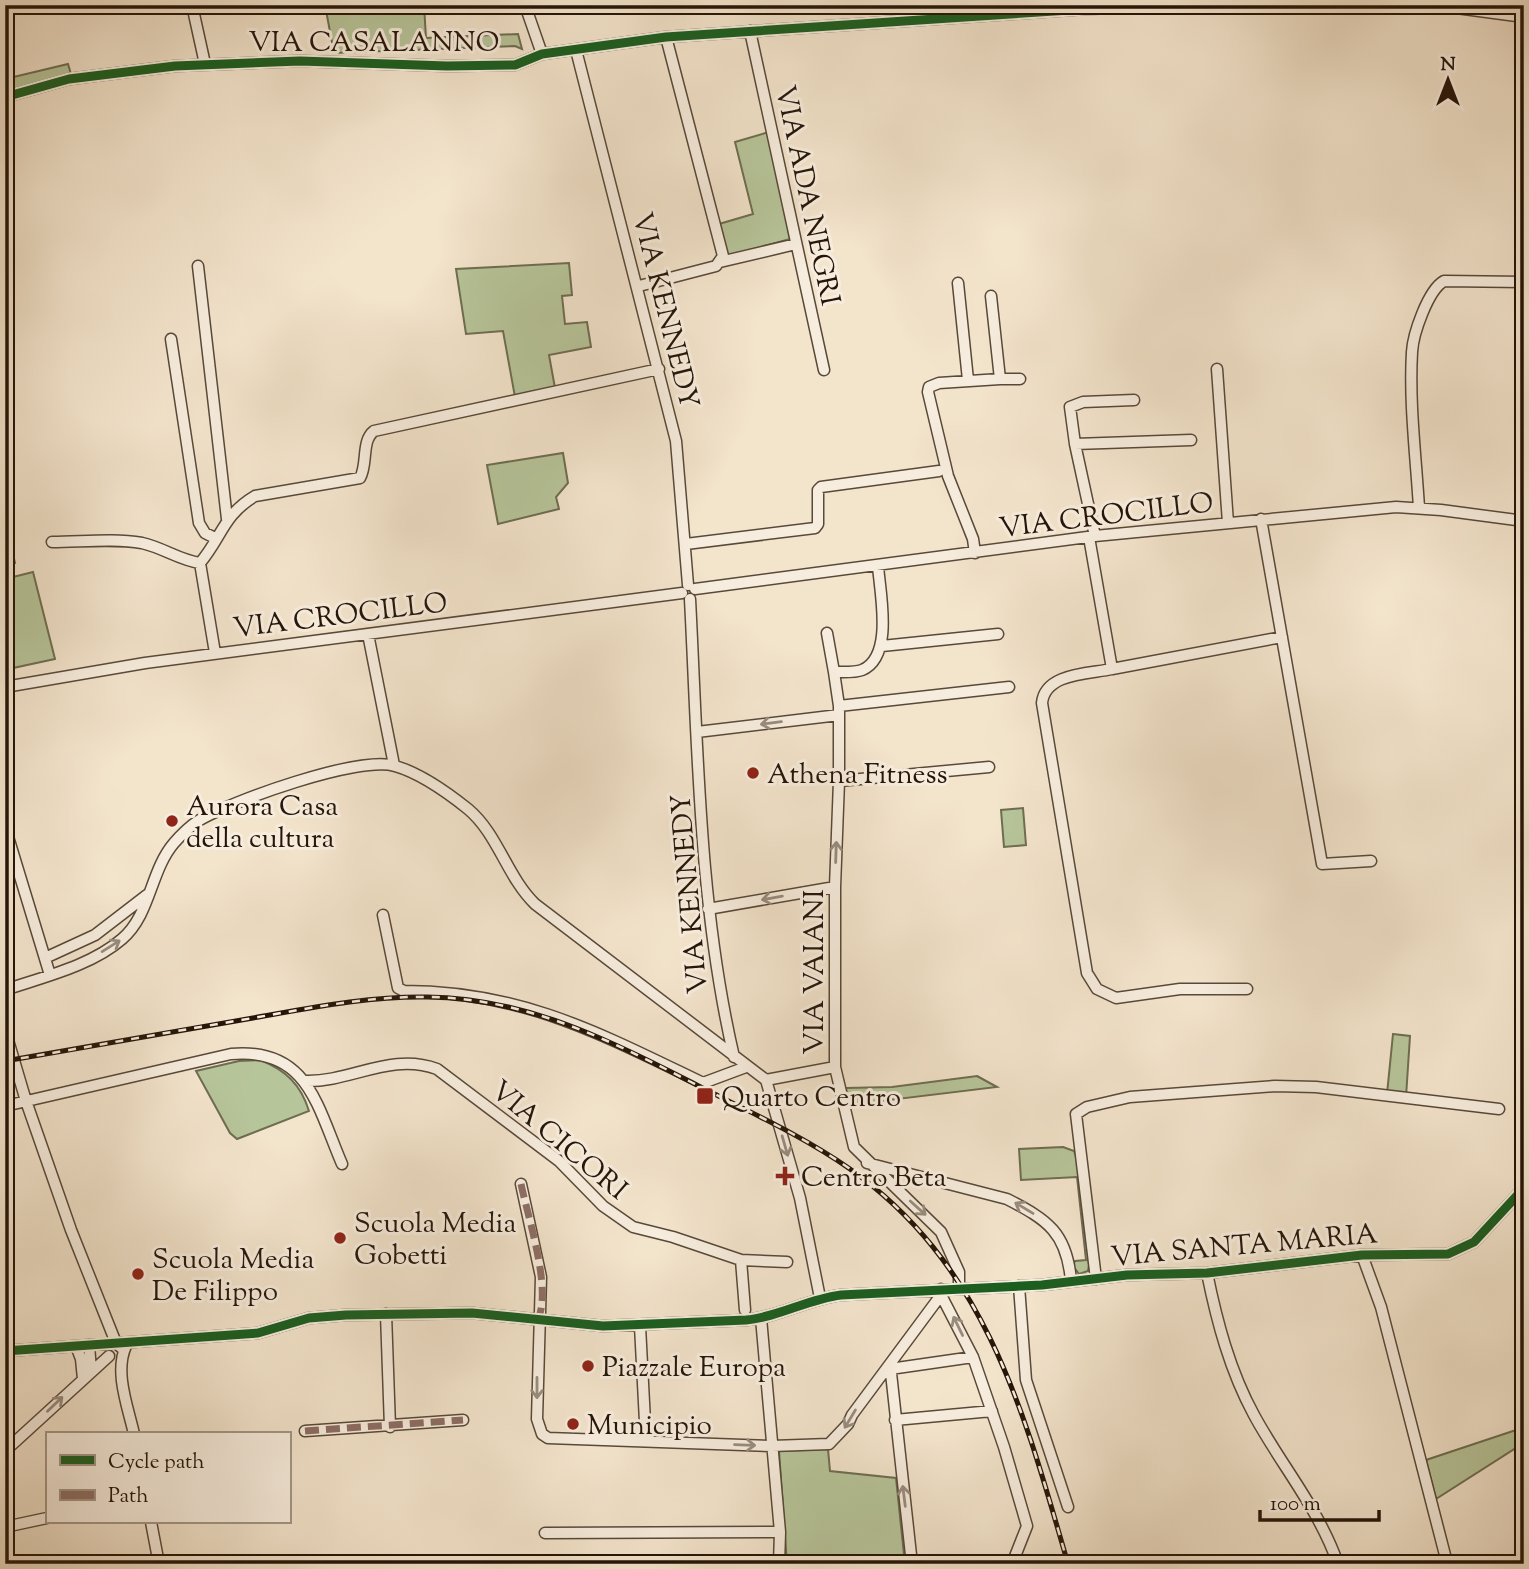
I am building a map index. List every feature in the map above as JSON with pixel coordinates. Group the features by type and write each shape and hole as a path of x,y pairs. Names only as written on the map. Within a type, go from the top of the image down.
{"street":[{"path":"192,5 205,64"},
{"path":"526,5 542,54"},
{"name":"VIA CASALANNO","path":"5,97 105,72 205,64 335,61 415,66 515,65 542,54 666,37 1086,7 1203,5"},
{"path":"1434,5 1524,17"},
{"name":"VIA ADA NEGRI","path":"750,31 824,370"},
{"path":"666,37 723,256 721,261"},
{"name":"VIA KENNEDY","path":"576,50 639,286 676,441 689,592 708,909 721,1005 734,1057"},
{"path":"639,286 721,261 796,244"},
{"path":"198,266 227,519"},
{"path":"1419,508 1412,351 1420,318 1436,286 1444,281 1524,282"},
{"path":"958,283 968,380"},
{"path":"991,296 1000,379"},
{"path":"171,339 199,523 205,533 215,538"},
{"path":"215,653 200,563 227,519 255,496 360,478 366,466 367,439 374,431 659,369"},
{"path":"1217,369 1228,523"},
{"path":"975,553 973,539 948,476 928,393 929,387 939,383 968,380 1020,379"},
{"path":"1112,670 1070,411 1073,405 1134,400"},
{"path":"1075,444 1191,440"},
{"path":"685,544 815,528 818,524 821,487 939,471"},
{"name":"VIA CROCILLO","path":"5,687 215,653 1092,537 1396,507 1524,521"},
{"path":"1261,519 1322,864 1371,861"},
{"path":"52,542 140,543 166,550 181,561 200,563"},
{"path":"834,672 865,668 877,659 882,646 878,566"},
{"path":"368,634 394,765"},
{"name":"VIA VAIANI","path":"827,634 839,711 835,1067 850,1137 867,1163 941,1232 959,1272 959,1288"},
{"path":"882,646 998,635"},
{"path":"1247,989 1180,989 1116,998 1097,989 1087,973 1042,699 1045,690 1055,681 1282,637"},
{"path":"697,732 1009,687"},
{"path":"5,990 50,975 112,947 139,920 170,849 198,821 224,808 333,771 365,764 394,765 435,787 471,811 522,891 535,904 766,1080 800,1198 820,1298"},
{"path":"839,780 989,767"},
{"path":"5,827 50,975"},
{"path":"708,909 835,887"},
{"path":"45,958 78,945 130,912 149,893"},
{"path":"130,912 139,920"},
{"path":"383,915 398,988 404,991 459,993 552,1014 592,1029 704,1083 746,1066"},
{"path":"5,1030 26,1101 71,1230 119,1351 134,1432"},
{"path":"5,1106 246,1053 264,1054 285,1062 306,1081 342,1164"},
{"name":"VIA CICORI","path":"306,1081 397,1063 425,1065 437,1069 559,1161 603,1206 623,1222 741,1260 787,1262"},
{"path":"766,1080 835,1067"},
{"path":"1096,1279 1076,1114 1087,1107 1130,1097 1275,1086 1316,1087 1499,1109"},
{"path":"867,1163 1009,1200 1047,1223 1063,1242 1069,1257 1071,1281"},
{"path":"521,1184 541,1277 537,1419 541,1434 548,1438 772,1446 829,1444 848,1424 941,1292 973,1357 1027,1526 1012,1564"},
{"name":"VIA SANTA MARIA","path":"5,1351 89,1345 119,1351 258,1333 309,1318 386,1314 472,1313 592,1326 640,1326 761,1318 820,1298 1206,1273 1362,1255 1436,1255 1460,1250 1488,1229 1524,1188"},
{"path":"1362,1255 1381,1307 1445,1555"},
{"path":"741,1260 745,1310"},
{"path":"1206,1273 1218,1328 1240,1387 1254,1415 1296,1481 1338,1564"},
{"path":"1019,1286 1026,1380 1068,1507"},
{"path":"386,1314 390,1427"},
{"path":"761,1318 780,1532 779,1564"},
{"path":"640,1326 646,1441"},
{"path":"87,1375 89,1345"},
{"path":"76,1346 87,1375"},
{"path":"5,1451 87,1375 119,1351"},
{"path":"890,1366 973,1357"},
{"path":"890,1366 912,1564"},
{"path":"895,1420 992,1411"},
{"path":"305,1431 463,1420"},
{"path":"5,1527 46,1518"},
{"path":"151,1524 159,1564"},
{"path":"545,1533 780,1532"},
{"path":"1520,1564 1524,1559"}],"green space":[{"path":"325,5 424,5 426,38 518,34 522,49 515,46 334,53"},
{"path":"68,64 71,74 5,92 5,79"},
{"path":"769,132 790,239 728,256 719,224 753,214 735,142"},
{"path":"569,263 572,295 562,296 565,324 587,322 591,347 549,355 555,388 515,397 503,331 466,334 456,269"},
{"path":"563,453 568,483 556,497 559,509 498,524 487,465"},
{"path":"5,519 15,563 5,565"},
{"path":"33,572 55,659 13,668 5,641 5,579"},
{"path":"1023,808 1026,845 1004,847 1001,810"},
{"path":"1393,1034 1410,1036 1406,1097 1387,1094"},
{"path":"260,1060 278,1069 297,1086 309,1111 237,1139 230,1133 196,1071 239,1061"},
{"path":"977,1076 997,1087 848,1105 846,1088 892,1087"},
{"path":"1063,1147 1074,1151 1077,1159 1089,1265 1088,1271 1079,1274 1073,1266 1075,1261 1086,1260 1077,1177 1021,1180 1019,1149"},
{"path":"1516,1430 1522,1444 1436,1499 1426,1460"},
{"path":"828,1449 830,1471 896,1478 905,1564 787,1564 779,1451"}],"railway":[{"path":"5,1061 318,1007 405,997 463,999 497,1004 563,1023 627,1050 771,1122 831,1156 897,1207 935,1250 967,1296 994,1345 1016,1398 1068,1564"}],"marked path":[{"path":"521,1184 541,1272 542,1306 538,1319"},
{"path":"305,1431 463,1420"}],"cycle path":[{"path":"5,97 69,79 175,66 300,61 447,66 515,65 542,54 666,37 1085,9 1203,5"},
{"path":"5,1351 258,1333 309,1318 346,1315 472,1313 603,1326 746,1320 841,1295 1042,1285 1127,1275 1207,1273 1362,1255 1448,1254 1474,1242 1524,1188"}],"place":[{"name":"Athena Fitness","path":"753,773"},
{"name":"Aurora Casa della cultura","path":"172,821"},
{"name":"Quarto Centro","path":"705,1096"},
{"name":"Centro Beta","path":"785,1176"},
{"name":"Scuola Media Gobetti","path":"340,1238"},
{"name":"Scuola Media De Filippo","path":"138,1274"},
{"name":"Piazzale Europa","path":"588,1366"},
{"name":"Municipio","path":"573,1424"}]}
